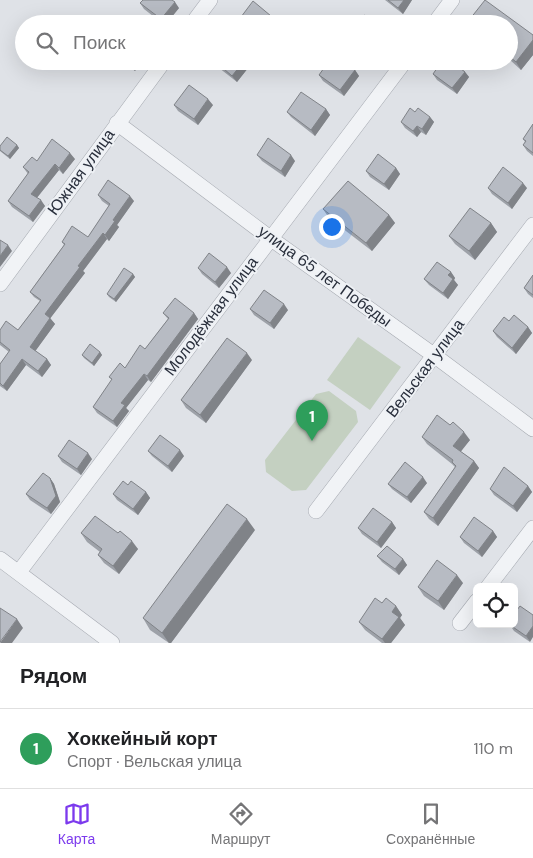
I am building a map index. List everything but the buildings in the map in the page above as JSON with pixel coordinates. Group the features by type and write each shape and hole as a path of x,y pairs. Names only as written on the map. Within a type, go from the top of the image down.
{"street":[{"path":"199,15 210,0"},
{"path":"441,15 452,0"},
{"name":"Южная улица","path":"0,284 157,70"},
{"name":"Молодёжная улица","path":"19,572 398,70"},
{"name":"улица 65 лет Победы","path":"117,123 270,238 533,429"},
{"name":"Вельская улица","path":"316,511 533,225"},
{"path":"491,583 533,528"},
{"path":"0,559 111,643"},
{"path":"460,623 473,606"}],"green space":[{"path":"358,337 401,367 370,410 327,380"},
{"path":"329,391 356,411 358,422 306,490 292,491 266,472 265,460 316,394"}],"place":[{"name":"Хоккейный корт","path":"312,441"}]}
